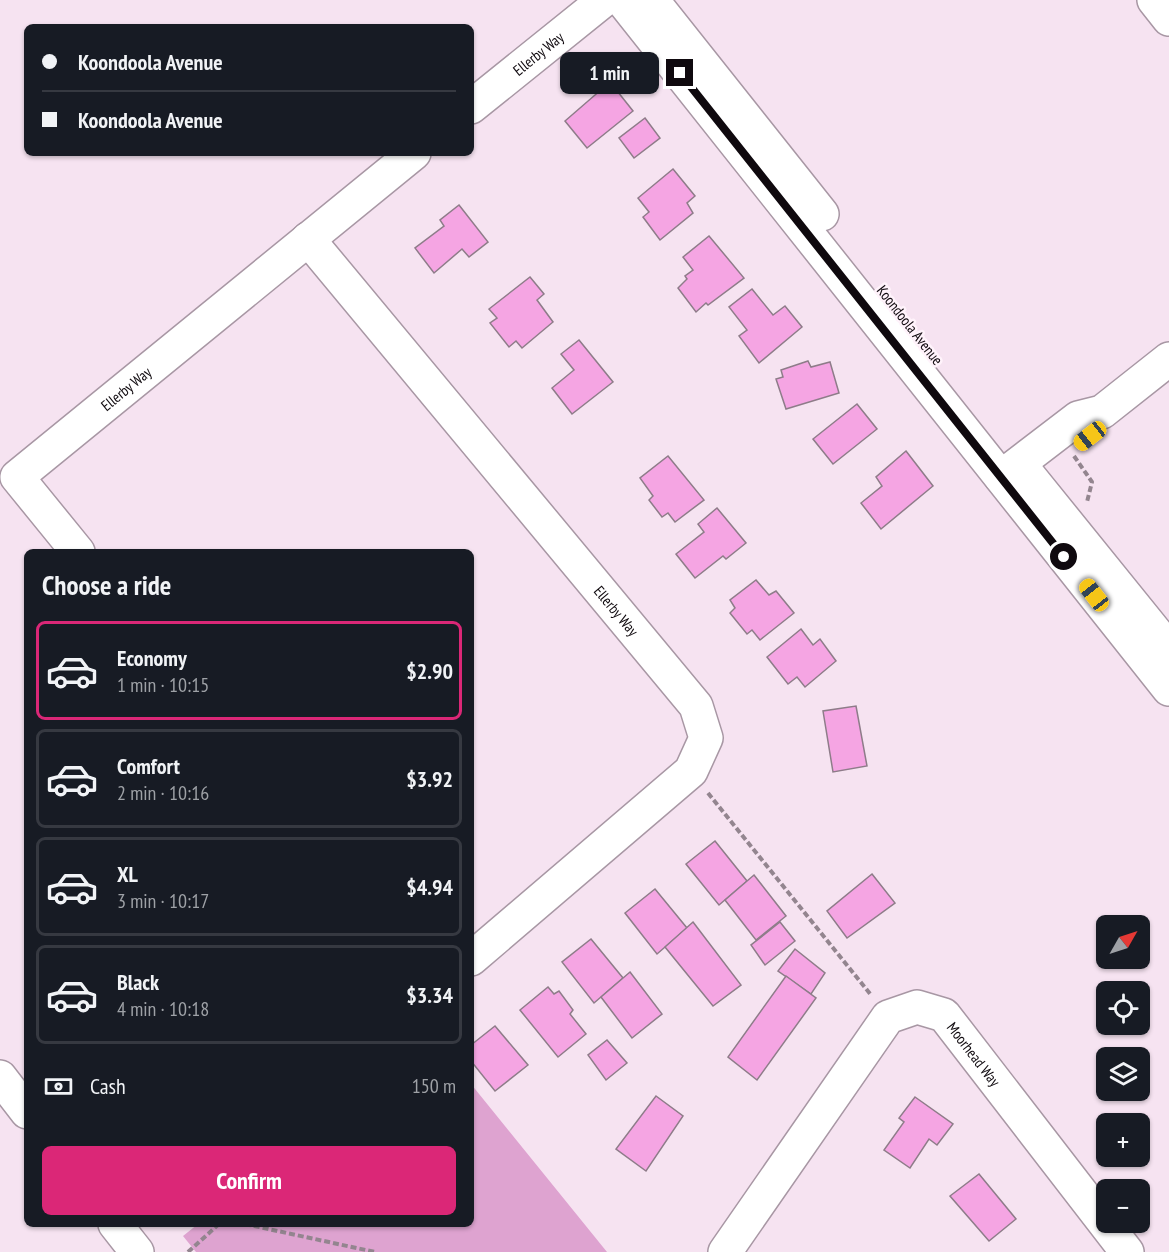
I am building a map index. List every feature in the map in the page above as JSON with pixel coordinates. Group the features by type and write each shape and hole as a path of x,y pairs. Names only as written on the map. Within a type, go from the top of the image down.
{"street":[{"name":"Ellerby Way","path":"474,105 604,0"},
{"name":"Koondoola Avenue","path":"622,0 1017,479 1169,649"},
{"name":"Koondoola Avenue","path":"652,0 1017,479 1169,689"},
{"path":"1154,0 1169,19"},
{"name":"Ellerby Way","path":"76,549 18,477 410,156"},
{"name":"Ellerby Way","path":"308,239 696,706 706,738 691,771 474,956"},
{"path":"1017,479 1090,436 1102,412 1169,359"},
{"name":"Moorhead Way","path":"888,1017 917,1007 944,1015 1127,1252"},
{"path":"725,1252 888,1017"},
{"path":"0,1077 24,1108"},
{"path":"117,1227 137,1252"}],"path":[{"path":"691,771 888,1017"},
{"path":"188,1252 214,1227"},
{"path":"259,1227 375,1252"}],"shaded area":[{"path":"474,1088 607,1252 196,1252 183,1236 194,1227 474,1227"}],"building":[{"path":"610,82 633,111 587,148 565,121"},
{"path":"645,118 660,138 634,158 619,138"},
{"path":"673,169 695,196 687,203 693,213 660,240 643,217 649,212 638,198"},
{"path":"459,205 488,242 469,257 462,249 434,273 415,248 444,226 440,220"},
{"path":"709,236 744,278 696,312 678,288 687,279 685,276 693,270 683,257"},
{"path":"530,277 544,294 537,300 553,322 522,348 516,341 509,347 490,323 497,318 489,309"},
{"path":"752,289 773,315 785,306 802,327 759,363 739,336 747,330 729,307"},
{"path":"579,340 613,382 572,414 552,388 574,370 561,354"},
{"path":"808,361 811,367 830,362 839,393 786,409 776,379 783,377 781,370"},
{"path":"857,404 877,429 833,464 813,439"},
{"path":"906,451 933,486 881,529 861,503 882,486 876,477"},
{"path":"668,456 704,500 675,522 668,513 662,517 649,500 653,496 640,478"},
{"path":"717,508 746,543 726,559 723,556 695,578 676,554 704,532 698,524"},
{"path":"756,580 769,595 776,591 794,613 760,640 752,630 747,634 730,613 735,608 730,600"},
{"path":"801,629 813,645 820,639 836,661 805,687 797,677 788,684 767,657"},
{"path":"856,706 867,766 833,772 823,711"},
{"path":"715,841 747,881 719,905 686,864"},
{"path":"872,874 895,903 847,938 827,911"},
{"path":"754,875 786,916 756,940 725,900"},
{"path":"655,889 687,928 657,954 625,913"},
{"path":"693,922 741,985 713,1006 665,947"},
{"path":"780,922 795,941 765,965 751,945"},
{"path":"591,939 623,978 594,1003 562,962"},
{"path":"795,949 825,973 811,994 778,971"},
{"path":"630,972 662,1014 632,1038 601,997"},
{"path":"786,976 816,998 757,1080 728,1057"},
{"path":"548,987 554,994 559,991 573,1010 570,1014 586,1034 558,1057 520,1010"},
{"path":"495,1026 528,1065 495,1091 474,1065 474,1043"},
{"path":"607,1040 627,1063 606,1080 588,1055"},
{"path":"656,1096 683,1116 646,1171 616,1149"},
{"path":"915,1097 953,1124 937,1145 929,1139 910,1168 884,1150 904,1122 899,1118"},
{"path":"979,1174 1016,1219 989,1241 950,1196"}],"route":[{"path":"680,73 1064,557"}]}
